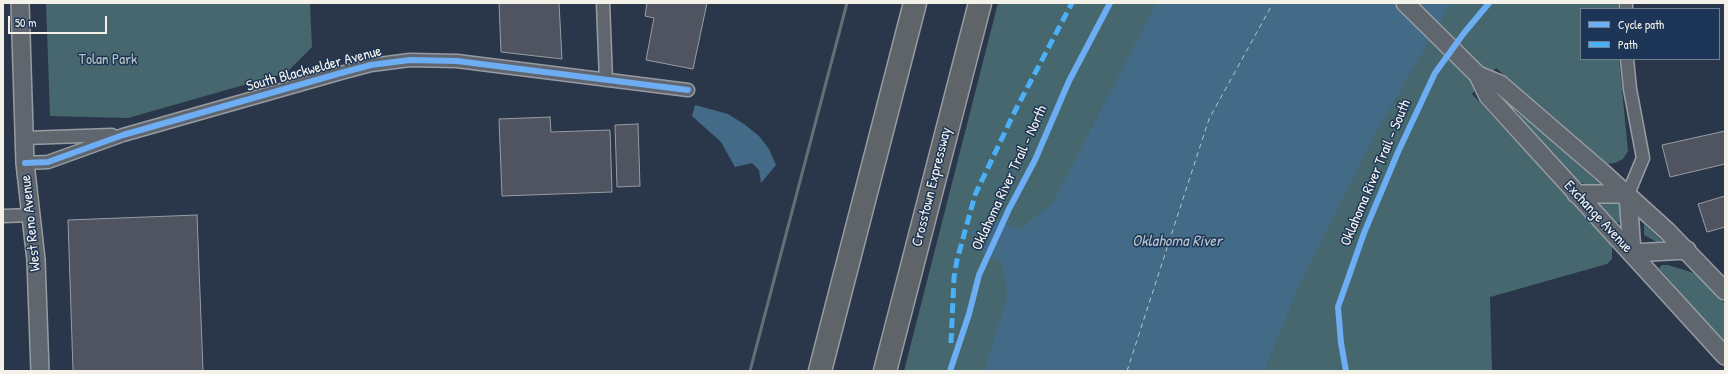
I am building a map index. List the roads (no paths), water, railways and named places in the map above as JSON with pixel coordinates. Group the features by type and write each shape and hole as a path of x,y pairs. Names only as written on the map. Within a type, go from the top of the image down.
{"highway":[{"path":"820,371 915,3"},
{"name":"Crosstown Expressway","path":"885,371 980,3"}],"main road":[{"name":"West Reno Avenue","path":"20,3 25,163 36,260 40,371"},
{"name":"Exchange Avenue","path":"1405,3 1478,75 1488,96 1725,356"},
{"name":"Exchange Avenue","path":"1478,75 1500,84 1628,194 1687,250 1725,291"},
{"path":"1576,194 1628,194 1632,253 1687,250"}],"street":[{"path":"603,3 606,80"},
{"name":"South Blackwelder Avenue","path":"25,163 48,162 123,135 341,73 371,65 410,60 457,61 688,90"},
{"path":"1627,60 1630,89 1643,158 1628,194"},
{"name":"South Blackwelder Avenue","path":"25,138 123,135"},
{"path":"3,216 32,215"}],"water":[{"name":"Oklahoma River","path":"1156,3 1451,3 1377,131 1300,283 1264,371 984,371 1007,298 1006,282 1001,262 977,249 990,216 1019,230 1053,203"},
{"path":"695,105 728,114 759,136 769,149 776,165 761,183 759,170 752,163 735,167 721,142 692,116"}],"waterway":[{"path":"973,232 988,235"}],"railway":[{"path":"750,371 847,3"}],"park label":[{"name":"Tolan Park","path":"108,60"}]}
